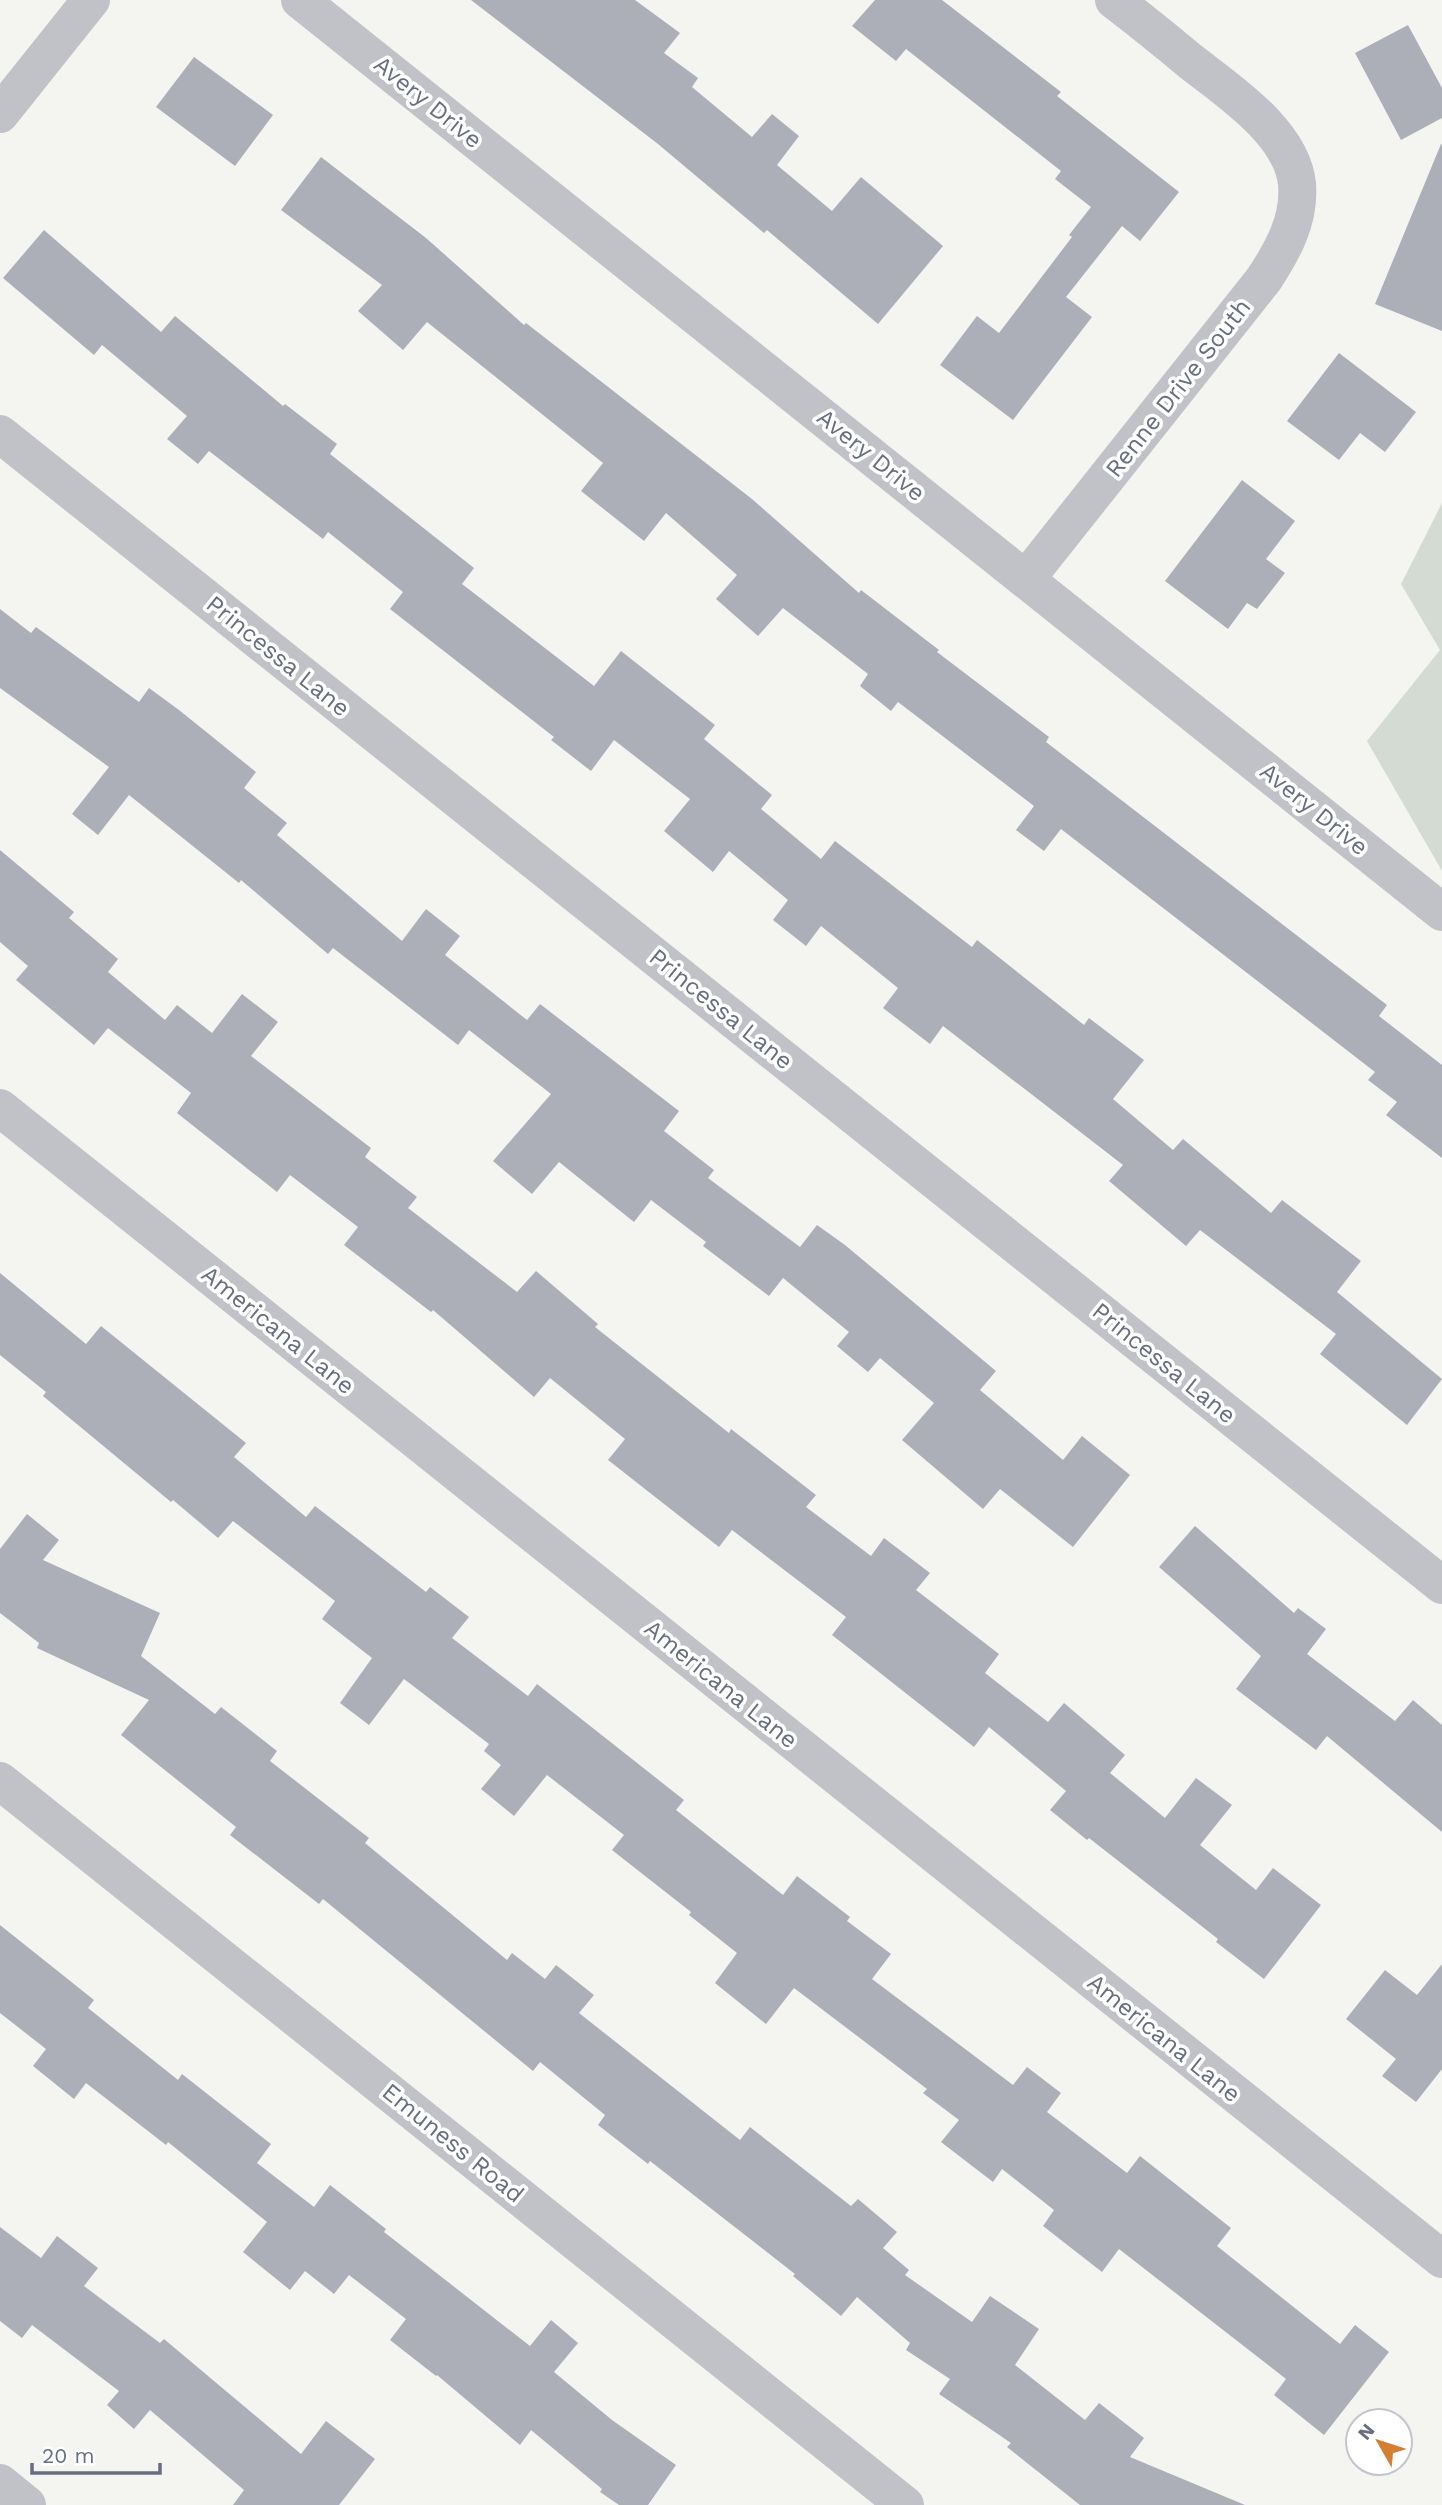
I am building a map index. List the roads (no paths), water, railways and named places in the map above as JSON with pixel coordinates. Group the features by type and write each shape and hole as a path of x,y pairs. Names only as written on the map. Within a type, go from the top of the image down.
{"street":[{"path":"0,114 90,0"},
{"name":"Avery Drive","path":"300,0 1442,912"},
{"name":"Renne Drive South","path":"1026,579 1264,279 1282,251 1295,218 1297,183 1283,149 1272,131 1251,109 1114,0"},
{"name":"Princessa Lane","path":"0,434 1442,1585"},
{"name":"Americana Lane","path":"0,1108 1442,2259"},
{"name":"Emuness Road","path":"0,1780 905,2505"},
{"path":"0,2483 27,2505"}]}
